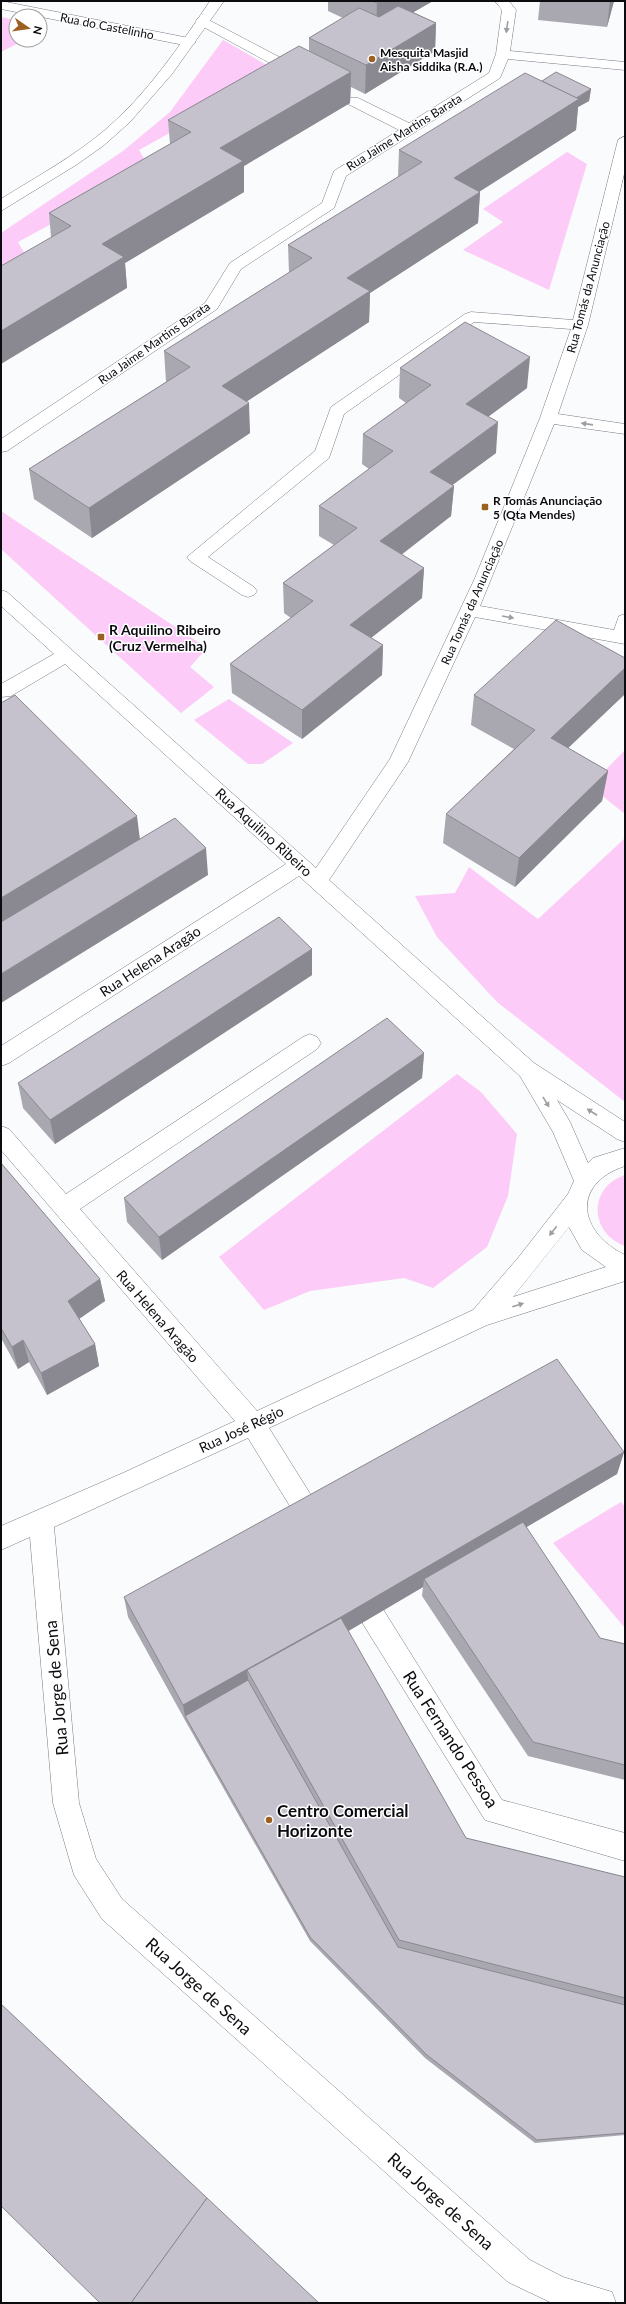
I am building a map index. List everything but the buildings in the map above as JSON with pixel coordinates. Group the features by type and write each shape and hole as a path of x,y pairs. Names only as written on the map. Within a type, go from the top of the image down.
{"street":[{"path":"1,206 110,134 136,106 189,42 217,1"},
{"name":"Rua Jaime Martins Barata","path":"1,447 211,306 235,266 329,205 339,174 495,75 503,54 509,10 502,1"},
{"name":"Rua do Castelinho","path":"1,5 189,42"},
{"path":"202,21 297,72"},
{"path":"503,54 625,66"},
{"path":"353,101 409,129"},
{"name":"Rua Tomás da Anunciação","path":"318,881 398,762 469,610 548,418 580,325 625,140"},
{"path":"248,591 196,557 323,454 337,411 471,317 580,325"},
{"path":"548,418 625,429"},
{"name":"Rua Aquilino Ribeiro","path":"1,596 526,1069 625,1133"},
{"path":"469,610 623,638 625,620"},
{"path":"4,691 67,655"},
{"name":"Rua Helena Aragão","path":"1,1057 300,865"},
{"path":"64,1208 310,1043"},
{"name":"Rua Aquilino Ribeiro","path":"526,1069 562,1128 581,1190"},
{"name":"Rua Helena Aragão","path":"1,1135 252,1423"},
{"path":"481,1317 526,1265 601,1165 625,1157"},
{"path":"581,1190 578,1222 589,1243 609,1260 625,1265"},
{"name":"Rua José Régio","path":"1,1538 41,1519 132,1481 252,1423 481,1317 625,1271"},
{"path":"252,1423 310,1516"},
{"name":"Rua Jorge de Sena","path":"41,1519 66,1803 84,1865 112,1909 519,2271 550,2288 582,2300 601,2303"},
{"name":"Rua Fernando Pessoa","path":"372,1615 494,1811 625,1847"}],"shaded area":[{"path":"1,17 8,18 9,48 1,52"},
{"path":"223,40 279,72 139,150 151,170 18,242 28,259 1,276 1,233 123,151 170,112"},
{"path":"567,152 587,164 549,290 463,250 503,222 483,209"},
{"path":"1,511 207,648 190,667 214,687 181,713 1,549"},
{"path":"229,699 293,743 262,764 248,764 194,720"},
{"path":"625,750 625,814 590,786"},
{"path":"625,838 625,1102 497,1002 437,937 415,896 455,893 469,867 538,919"},
{"path":"457,1074 481,1092 517,1134 508,1196 487,1247 433,1288 404,1278 310,1291 264,1310 219,1257"},
{"path":"625,1175 625,1246 613,1240 605,1231 599,1221 598,1210 599,1199 604,1189 613,1181"},
{"path":"621,1502 625,1507 625,1628 553,1543"}],"place":[{"name":"Mesquita Masjid Aisha Siddika (R.A.)","path":"372,59"},
{"name":"R Tomás Anunciação 5 (Qta Mendes)","path":"485,507"},
{"name":"R Aquilino Ribeiro (Cruz Vermelha)","path":"101,637"},
{"name":"Centro Comercial Horizonte","path":"269,1820"}]}
